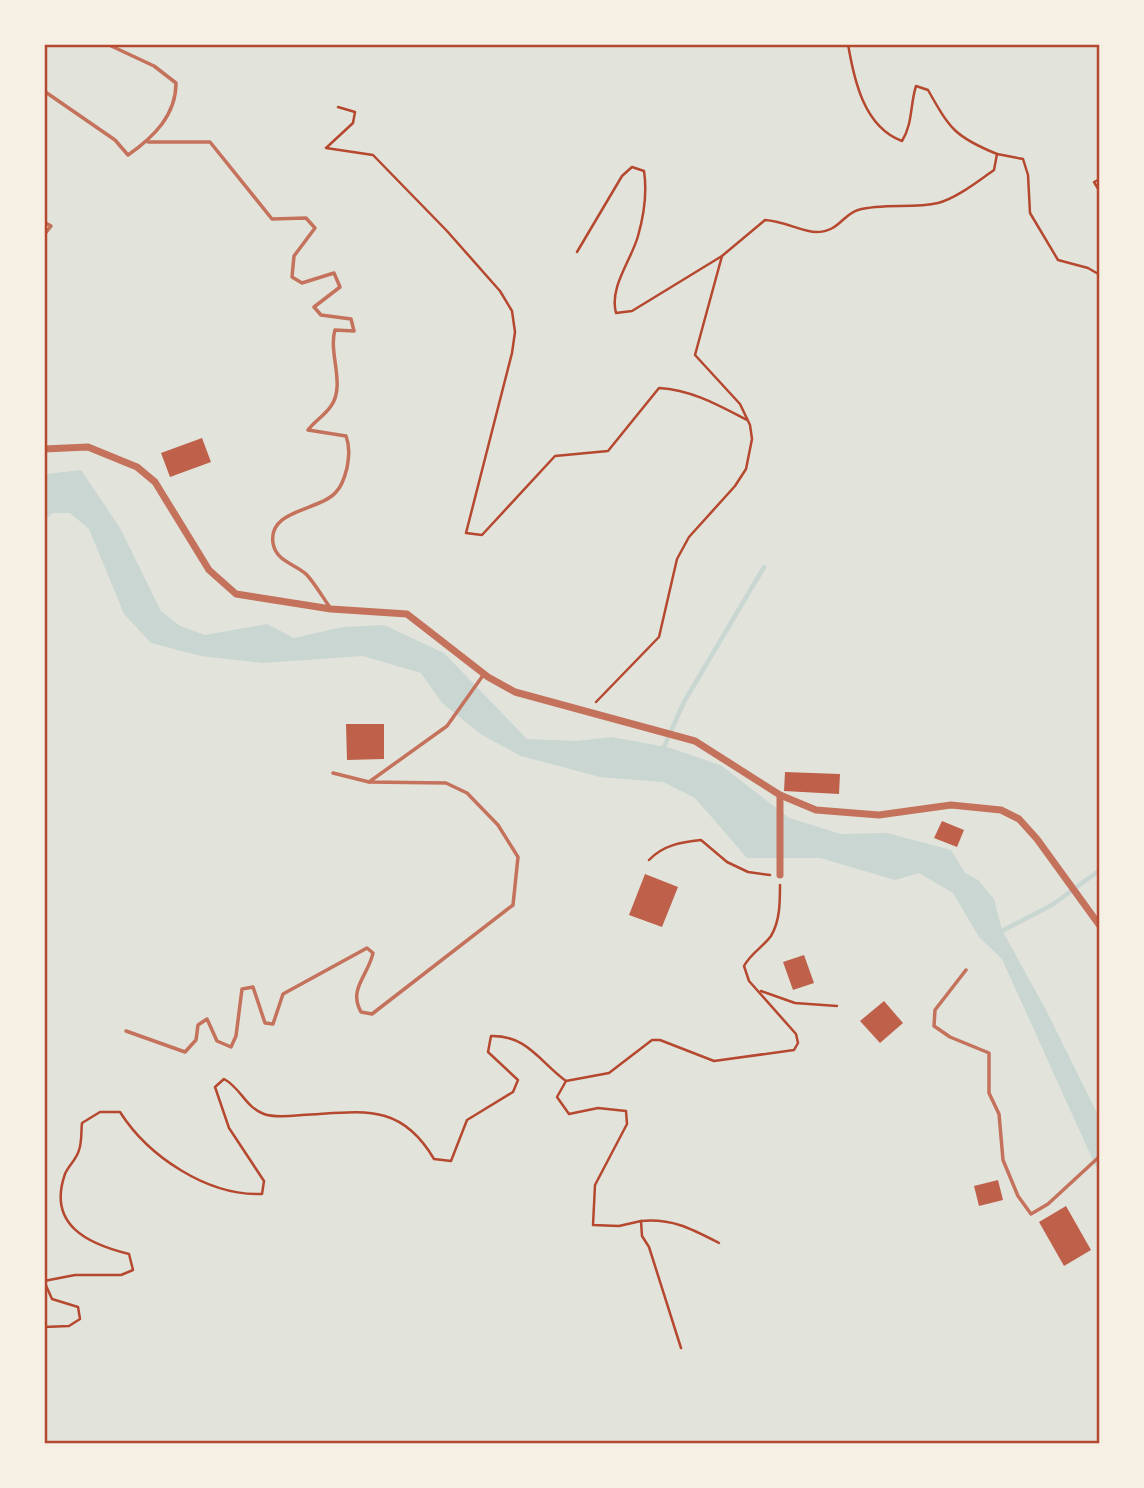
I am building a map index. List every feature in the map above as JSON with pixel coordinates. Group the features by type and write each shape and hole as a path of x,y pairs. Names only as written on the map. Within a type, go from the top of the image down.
{"street":[{"path":"44,449 88,447 137,467 155,482 209,570 236,594 331,609 407,614 484,675 515,692 695,741 780,795 817,810 879,815 951,805 1001,810 1019,819 1100,926"},
{"path":"780,796 780,875"}],"lane":[{"path":"44,91 115,140 128,155 148,142 176,103 176,83 154,66 107,44"},
{"path":"148,142 209,142 272,219 306,218 315,228 294,256 292,277 302,283 334,274 340,287 314,307 321,314 351,319 354,331 335,330 331,343 337,392 331,406 309,430 346,436 350,447 345,477 335,493 312,508 289,514 277,526 273,542 283,561 306,574 331,609"},
{"path":"44,222 51,226 44,235"},
{"path":"369,782 447,726 484,675"},
{"path":"126,1031 186,1052 195,1040 198,1025 207,1019 217,1041 231,1046 236,1037 242,989 253,987 265,1023 273,1024 283,994 366,948 373,953 370,965 355,990 355,1002 361,1012 372,1014 513,905 518,857 498,825 467,793 446,783 369,782 333,773"},
{"path":"966,970 935,1010 934,1026 950,1037 989,1053 989,1093 999,1114 1003,1160 1018,1196 1031,1214 1048,1205 1100,1156"}],"path":[{"path":"848,44 862,100 885,135 902,141 910,127 911,100 916,86 928,90 953,131 968,142 997,154 1023,159 1028,175 1030,214 1058,260 1088,268 1100,275"},
{"path":"338,107 355,112 353,123 327,148 373,155 500,290 512,311 512,353 467,533 482,535 555,456 608,451 659,388 677,389 705,398 747,420"},
{"path":"577,251 622,176 632,167 644,170 647,188 639,234 612,302 616,313 632,311 722,256 765,220 784,221 812,232 821,232 837,228 855,211 897,204 939,203 994,170 997,154"},
{"path":"1100,179 1094,182 1100,192"},
{"path":"587,712 659,637 677,559 689,537 735,486 746,469 752,439 740,404 695,355 722,256"},
{"path":"649,860 656,853 680,842 701,840 727,862 748,872 780,876 780,909 770,936 750,955 744,966 749,981 796,1034 799,1043 794,1050 714,1061 660,1040 652,1040 609,1073 566,1082 557,1097 569,1114 598,1108 626,1111 627,1124 595,1185 593,1225 619,1226 663,1219 719,1243"},
{"path":"757,990 795,1003 837,1006"},
{"path":"44,1327 69,1326 80,1319 78,1307 51,1299 44,1281 75,1275 121,1275 133,1270 130,1254 98,1247 75,1231 61,1207 66,1173 79,1152 82,1123 100,1112 120,1112 132,1130 184,1171 207,1184 247,1194 261,1194 264,1181 223,1116 215,1087 224,1079 235,1084 245,1102 264,1115 367,1111 397,1118 422,1138 434,1159 451,1161 467,1120 513,1092 518,1080 488,1052 491,1037 507,1036 526,1044 566,1082"},
{"path":"641,1221 642,1236 649,1247 681,1348"}],"shaded area":[{"path":"44,44 1100,44 1100,1444 44,1444"},
{"path":"81,470 120,528 161,611 180,626 205,635 267,624 294,638 343,627 384,625 444,653 527,739 576,741 612,737 671,748 722,766 789,818 841,834 887,833 951,850 965,873 978,880 994,899 1002,930 1046,1010 1100,1119 1100,1176 1002,959 979,937 953,893 919,873 895,880 820,858 747,858 695,798 663,782 600,777 521,756 482,735 442,703 421,673 363,656 263,663 201,656 151,643 124,614 89,529 70,513 53,513 44,521 44,477 47,474"}],"building":[{"path":"202,438 211,462 170,477 161,453"},
{"path":"346,724 384,724 384,759 347,760"},
{"path":"785,772 840,774 839,794 784,791"},
{"path":"942,821 964,830 957,847 934,838"},
{"path":"645,874 678,887 662,927 629,915"},
{"path":"804,955 814,983 793,990 783,962"},
{"path":"884,1001 903,1023 880,1043 860,1021"},
{"path":"998,1180 1003,1200 979,1206 974,1186"},
{"path":"1066,1206 1091,1250 1064,1266 1039,1222"}],"waterway":[{"path":"663,749 684,702 764,567"},
{"path":"1000,932 1052,905 1100,870"}]}
